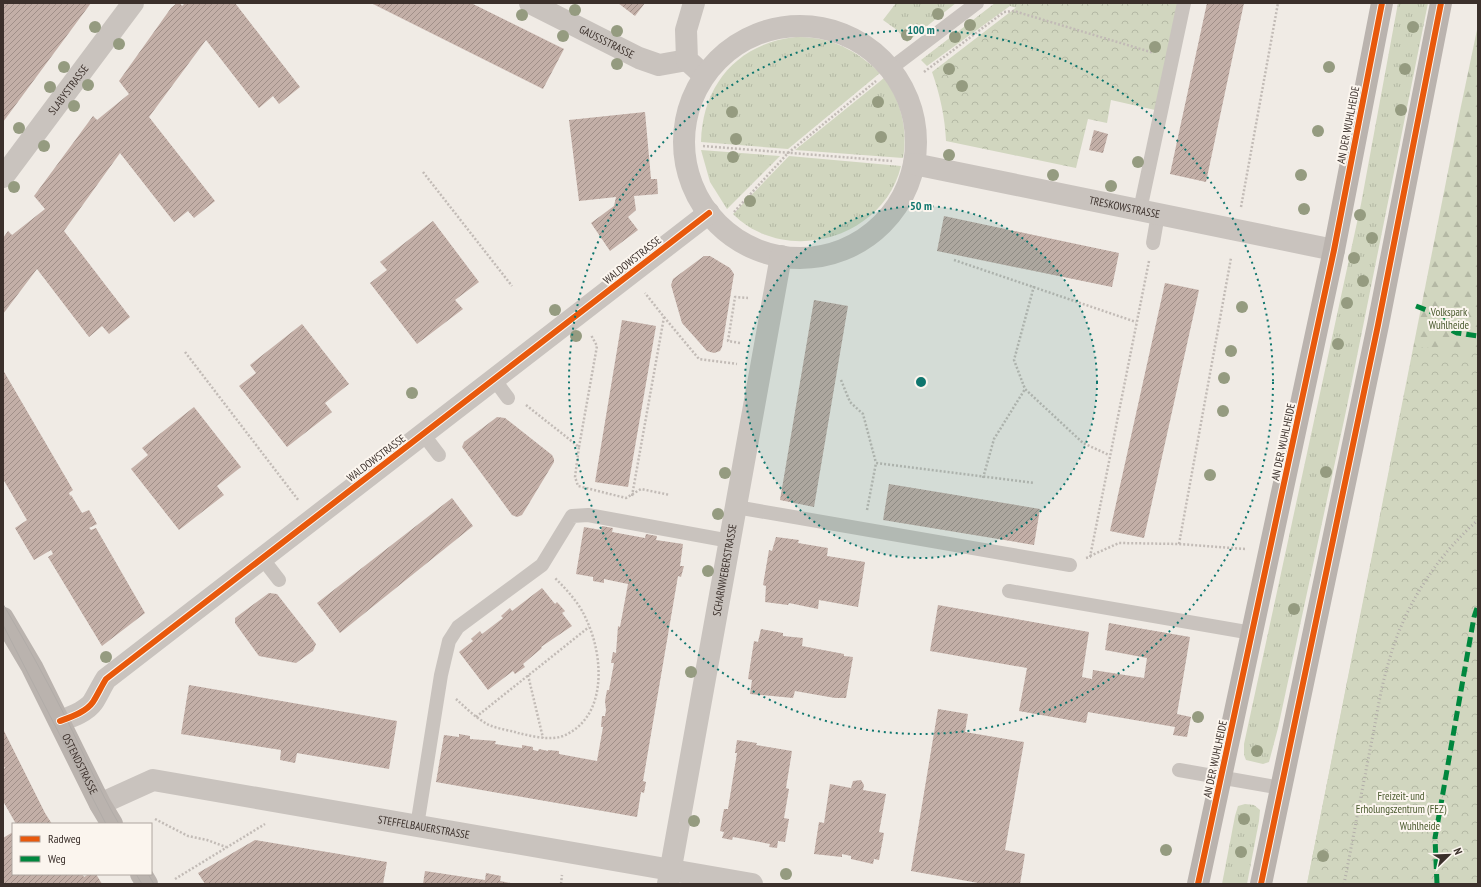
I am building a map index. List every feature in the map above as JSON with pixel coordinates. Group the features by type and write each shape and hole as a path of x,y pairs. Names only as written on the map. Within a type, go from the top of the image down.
{"main road":[{"name":"AN DER WUHLHEIDE","path":"1198,884 1334,250 1382,3"},
{"path":"1261,884 1378,325 1441,3"},
{"name":"OSTENDSTRASSE","path":"3,618 32,667 100,804 111,823"},
{"path":"142,875 147,884"}],"street":[{"name":"SLABYSTRASSE","path":"3,177 133,3"},
{"name":"GAUSSSTRASSE","path":"530,3 639,58 659,65 687,60"},
{"path":"694,3 686,30 687,60 704,77"},
{"path":"795,26 817,27 838,32 857,41 876,54 890,69 902,87 912,112 916,137 914,164 905,192 888,217 866,237 840,251 811,258 781,256 757,250 739,240 721,227 709,213 692,183 686,164 684,145 685,127 689,109 695,93 704,77 718,60 734,46 774,29 795,26"},
{"name":"TRESKOWSTRASSE","path":"914,164 1334,250"},
{"name":"WALDOWSTRASSE","path":"60,721 86,709 93,702 97,691 106,679 709,213"},
{"name":"SCHARNWEBERSTRASSE","path":"669,877 781,256"},
{"name":"STEFFELBAUERSTRASSE","path":"100,804 153,780 417,826 669,877 752,884"}],"lane":[{"path":"890,69 978,3"},
{"path":"1153,243 1149,212 1172,58 1184,3"},
{"path":"494,379 508,398"},
{"path":"423,434 439,455"},
{"path":"736,507 1070,565"},
{"path":"417,826 437,692 449,641 458,627 542,565 572,516 588,514 730,541"},
{"path":"262,558 279,580"},
{"path":"1009,590 1252,633"},
{"path":"1178,770 1281,788"}],"path":[{"path":"1241,209 1278,3"},
{"path":"924,72 995,17 1004,12 1014,11 1172,58"},
{"path":"734,212 788,153 890,69"},
{"path":"703,146 914,164"},
{"path":"423,172 512,286"},
{"path":"1090,557 1109,455 1153,243"},
{"path":"1179,544 1232,258"},
{"path":"954,260 1136,322"},
{"path":"1034,286 1014,360 1025,389 1083,444 1109,455"},
{"path":"645,293 699,359 737,364"},
{"path":"740,343 728,341 735,296 748,298"},
{"path":"632,496 664,317"},
{"path":"591,335 597,346 579,447 575,477 578,486 626,498 632,496 641,489 670,495"},
{"path":"185,352 300,502"},
{"path":"841,380 850,402 863,414 876,463 863,529"},
{"path":"982,478 994,439 1025,389"},
{"path":"522,402 579,447"},
{"path":"876,463 982,478 1034,483"},
{"path":"1070,565 1119,543 1179,544 1245,549"},
{"path":"437,692 449,693 489,725 543,738 562,736 575,728 587,717 594,705 599,679 598,662 589,627 580,608 570,593 542,565"},
{"path":"476,716 589,627"},
{"path":"528,675 543,738"},
{"path":"155,819 188,836 207,840 226,847"},
{"path":"175,879 268,822"},
{"path":"561,884 562,874"}],"green space":[{"path":"896,3 956,3 907,42 897,30 883,20"},
{"path":"995,3 1178,3 1167,52 1010,6 927,66 921,60"},
{"path":"1022,3 1178,3 1155,110 1111,100 1107,123 1088,119 1076,168 946,141 942,106 932,72"},
{"path":"1398,3 1428,3 1346,411 1278,728 1269,762 1263,764 1246,760 1244,755 1244,744 1361,204"},
{"name":"Volkspark Wuhlheide","path":"1478,25 1478,512 1307,884 1460,111"},
{"path":"796,37 820,39 842,46 862,58 880,73 788,149 701,142 703,121 708,102 716,85 727,70 741,58 757,48 775,41"},
{"path":"884,78 895,96 902,116 905,137 903,158 795,150"},
{"path":"701,150 780,156 727,209 710,182"},
{"path":"789,156 901,166 891,191 875,211 854,227 830,237 805,241 779,239 755,230 733,214"},
{"name":"Freizeit- und Erholungszentrum (FEZ)","path":"1414,347 1478,350 1478,884 1307,884"},
{"path":"1245,804 1254,805 1260,810 1247,884 1222,884 1235,816 1238,806"}],"building":[{"path":"3,3 91,3 3,122"},
{"path":"177,3 180,3 182,6 185,3 235,3 300,87 279,104 273,96 259,108 206,40 149,117 215,201 194,218 188,211 174,222 120,153 64,231 130,317 109,334 102,326 89,337 37,269 3,314 3,238 8,231 12,235 45,209 34,196 93,116 97,120 129,94 119,81 171,8"},
{"path":"371,3 471,3 564,49 543,89"},
{"path":"618,3 645,3 635,16"},
{"path":"1207,3 1244,3 1206,182 1170,174"},
{"path":"645,112 651,179 657,179 658,194 634,196 636,210 628,217 638,230 610,251 591,223 614,206 616,197 579,201 569,120"},
{"path":"1094,130 1108,134 1103,153 1089,150"},
{"path":"944,216 1119,253 1112,287 937,251"},
{"path":"433,221 479,282 455,300 463,309 417,344 370,283 387,270 380,262"},
{"path":"704,256 710,256 730,268 734,274 722,347 720,351 714,353 707,351 682,323 671,285 673,279"},
{"path":"1165,283 1199,290 1144,538 1110,531"},
{"path":"814,300 848,306 814,507 780,500"},
{"path":"622,320 656,326 628,487 595,482"},
{"path":"302,324 349,384 325,403 332,412 287,447 239,386 256,373 250,365"},
{"path":"3,370 73,490 69,493 70,496 71,495 82,513 89,510 97,524 89,528 91,530 96,528 145,613 102,646 48,557 53,554 51,550 34,560 15,528 27,520 3,479"},
{"path":"194,407 241,467 217,486 224,495 179,530 131,469 148,455 142,448"},
{"path":"497,417 505,418 552,455 554,459 554,462 522,515 517,517 512,515 462,447 464,442"},
{"path":"889,484 1040,509 1034,545 883,520"},
{"path":"452,498 473,526 340,633 317,603"},
{"path":"602,526 613,528 612,532 645,538 646,534 657,536 656,540 683,544 680,566 684,566 681,577 678,576 643,781 646,782 644,793 641,792 637,817 436,782 444,735 459,737 459,734 470,736 470,739 496,741 495,744 522,748 522,745 533,747 533,750 538,751 539,749 559,751 559,754 597,761 603,727 601,727 602,716 605,716 605,701 607,690 609,690 614,663 611,663 613,652 616,653 618,626 620,627 628,584 604,579 604,583 593,581 593,577 576,574 584,527 601,530"},
{"path":"776,537 799,540 798,543 828,548 827,556 865,562 858,607 819,600 818,609 789,603 788,605 765,602 766,586 763,585 769,550 772,551"},
{"path":"542,588 555,604 557,602 565,611 562,613 572,626 541,647 542,648 523,664 525,667 515,674 513,671 488,690 459,652 473,641 471,639 480,631 482,634 503,618 501,616 510,608 512,611"},
{"path":"269,593 277,594 316,644 313,651 296,663 259,656 235,623 235,618"},
{"path":"938,605 1089,632 1082,677 1092,679 1093,670 1144,678 1147,658 1105,650 1109,623 1190,637 1177,714 1191,717 1187,737 1173,735 1175,727 1088,712 1086,723 1019,711 1027,668 930,651"},
{"path":"761,629 783,633 783,636 803,638 802,646 853,657 846,698 835,698 795,691 793,698 750,694 752,680 748,679 754,641 758,642"},
{"path":"189,685 397,721 389,769 297,753 295,763 280,760 281,750 181,734"},
{"path":"938,709 968,714 965,732 1024,742 1005,850 1025,854 1020,884 984,884 911,871"},
{"path":"3,729 51,823 15,823 3,801 3,769 5,768 3,765"},
{"path":"737,740 792,751 786,788 789,789 784,818 789,819 785,842 778,841 777,848 769,847 770,844 733,837 732,840 722,838 724,832 720,831 724,809 728,809 737,753 735,753"},
{"path":"861,780 864,785 863,790 886,794 879,832 884,833 879,860 874,859 873,864 851,859 851,856 842,854 842,857 814,854 819,822 824,823 830,784 851,788 853,781"},
{"path":"12,833 12,875 83,875 84,877 87,875 97,875 102,884 3,884 3,838"},
{"path":"255,840 387,862 383,884 205,884 198,873"},
{"path":"425,871 485,880 486,873 501,876 500,881 516,884 423,884"}],"tram line":[{"path":"3,604 73,731 98,785 118,823"},
{"path":"3,625 105,823"},
{"path":"137,875 142,884"},
{"path":"149,875 154,884"}],"railway":[{"path":"1344,884 1381,694 1395,641 1412,603 1423,584 1448,550 1478,520"}],"marked path":[{"path":"1416,306 1439,315 1451,330 1457,333 1478,336"},
{"path":"1437,884 1435,838 1474,617 1478,605"}],"cycle path":[{"path":"1198,884 1334,250 1382,3"},
{"path":"1261,884 1378,325 1441,3"},
{"path":"60,721 78,714 90,706 106,679 709,213"}],"park label":[{"name":"Wuhlheide","path":"1420,826"}]}
